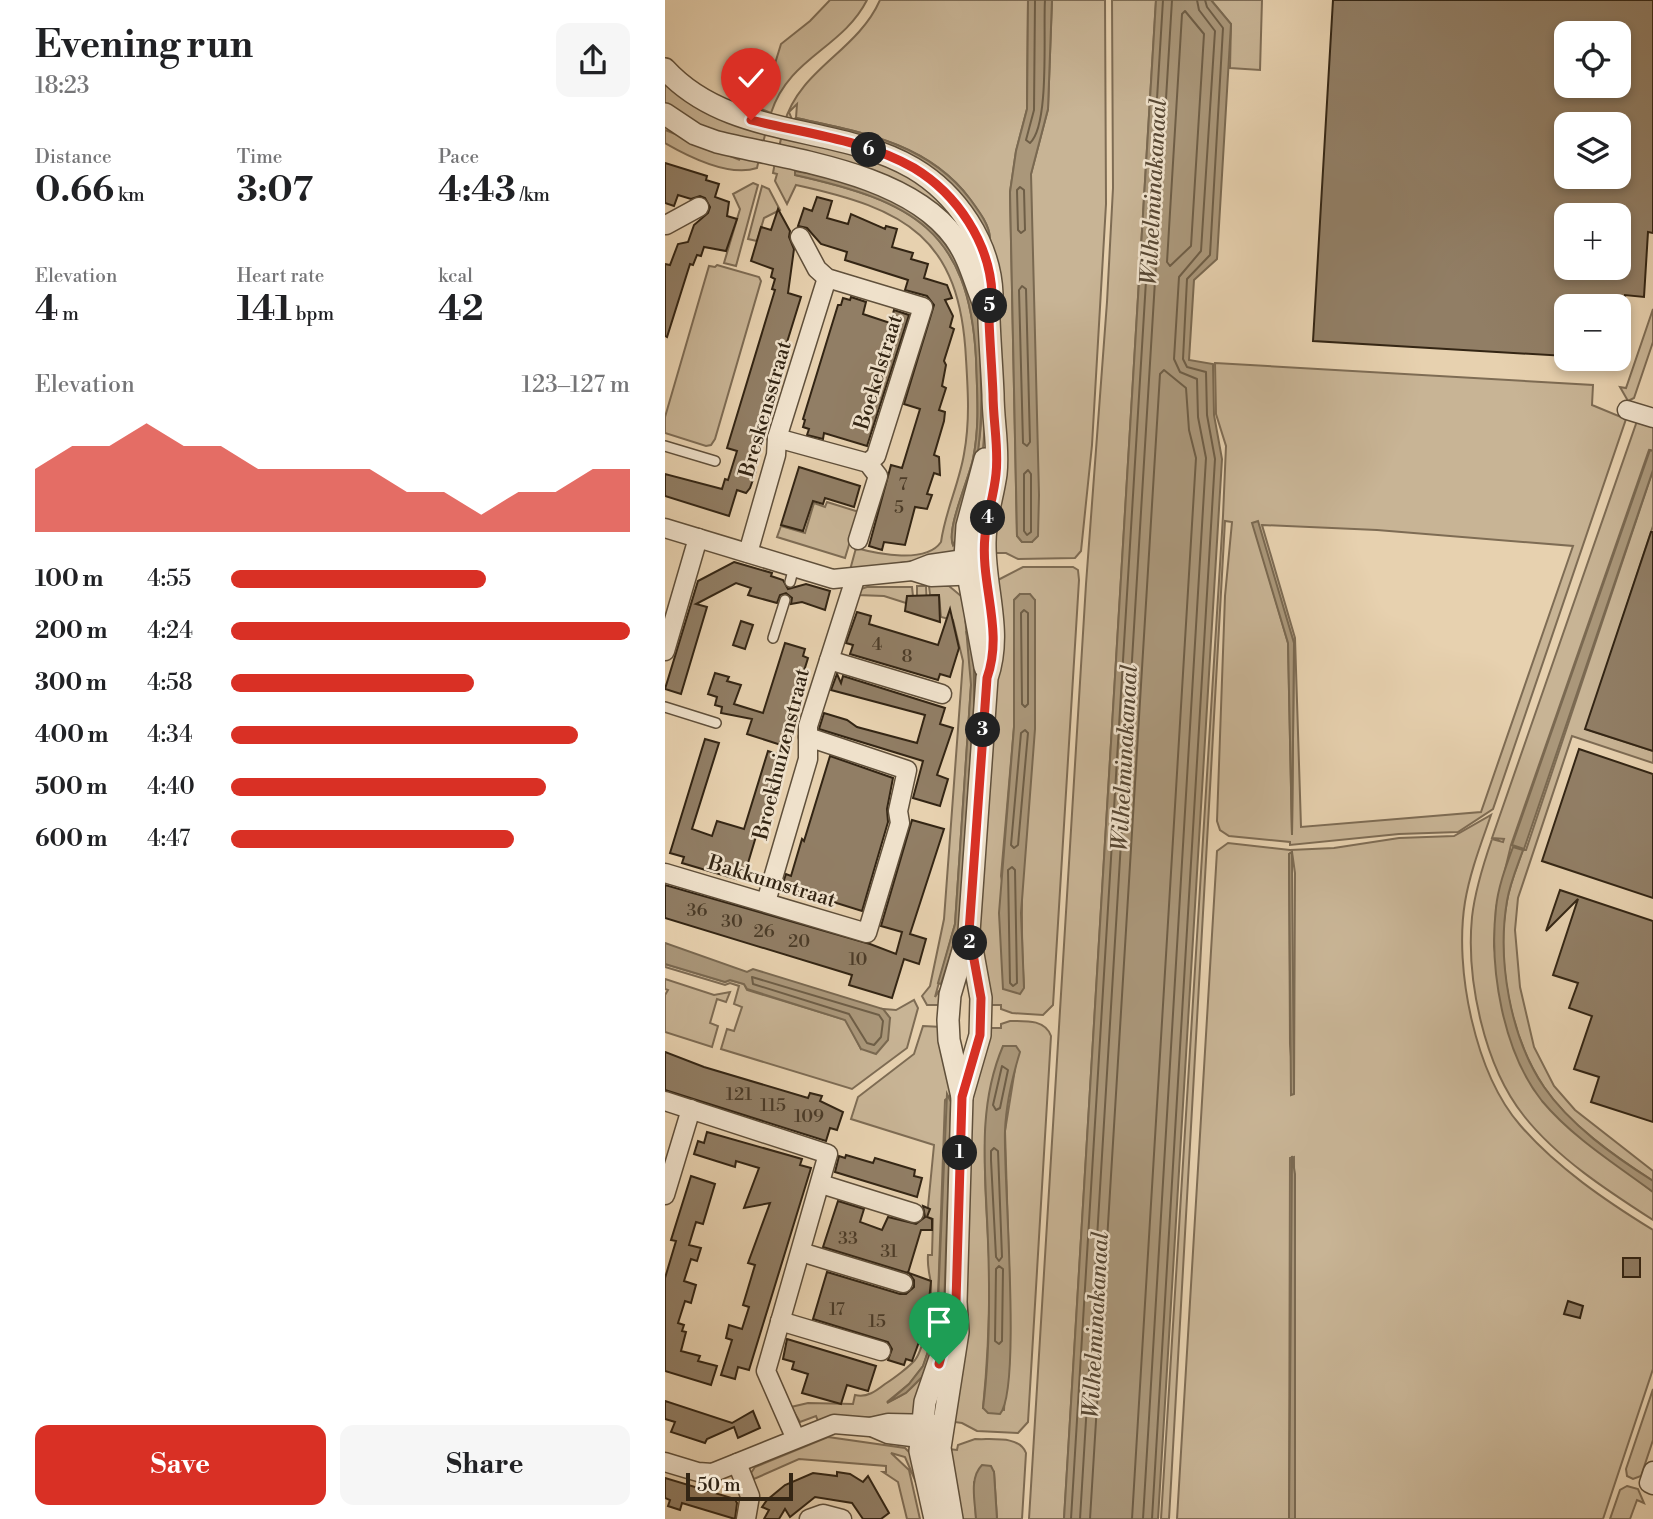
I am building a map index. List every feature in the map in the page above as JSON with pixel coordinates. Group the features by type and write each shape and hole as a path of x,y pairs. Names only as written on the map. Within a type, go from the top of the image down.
{"street":[{"path":"665,69 693,93 720,108 891,158 913,168 939,187 963,214 981,245 988,265 992,295 989,317 993,430 967,526 976,566 987,678 969,932 981,998 981,1021 976,1051 962,1097"},
{"path":"665,114 695,134 717,142 878,182 912,198 955,238 967,259 989,317"},
{"path":"665,225 699,207"},
{"path":"800,237 817,269 827,278"},
{"name":"Breskensstraat","path":"748,553 776,455 777,438 827,278"},
{"name":"Boekelstraat","path":"827,278 923,307 876,456 868,463"},
{"path":"1627,410 1653,418"},
{"name":"Boekelstraat","path":"777,438 868,463 878,476 858,540"},
{"path":"665,528 748,553 792,575 855,579 912,572 930,564 976,566"},
{"path":"665,651 698,538"},
{"name":"Broekhuizenstraat","path":"765,902 809,759 808,726 855,579"},
{"path":"829,660 942,694"},
{"name":"Bakkumstraat","path":"665,873 867,933 899,823 898,811 908,770 808,737"},
{"path":"935,1519 922,1469 956,1352 962,1097 949,1040 949,1011 954,976 969,932"},
{"path":"665,1101 828,1154 766,1371 795,1437"},
{"path":"665,1195 691,1109"},
{"path":"821,1184 914,1213"},
{"path":"801,1252 903,1283"},
{"path":"780,1321 881,1351"},
{"path":"665,1462 712,1473 795,1437 834,1424 931,1431"},
{"path":"931,1431 952,1519"},
{"path":"737,1463 750,1496 746,1519"},
{"path":"809,1519 823,1514 842,1519"}],"lane":[{"path":"665,446 715,461"},
{"path":"773,638 785,600"},
{"path":"665,707 716,723"}],"shaded area":[{"path":"830,0 867,0 844,30 790,79 779,94 771,113 761,109 781,44 810,21"},
{"path":"880,0 1028,0 1027,109 1016,151 1010,192 1017,536 1022,542 1032,542 1031,174 1048,109 1052,0 1105,0 1106,204 1092,445 1081,551 1075,558 1018,559 1006,553 990,553 995,287 943,183 784,124 791,105 802,89 870,18","holes":["797,104 796,118 869,135 914,152 953,180 970,199 980,212 990,238 948,184 907,154 859,137 793,122 789,112"]},
{"path":"1112,0 1156,0 1064,1519 1029,1519 1086,584 1107,302 1113,188"},
{"path":"1211,0 1262,0 1260,70 1230,68 1231,24"},
{"path":"665,79 766,131 762,147 709,133 665,107"},
{"path":"665,121 759,159 757,168 722,168 686,154 665,143 665,130 740,160"},
{"path":"782,135 880,159 930,187 967,231 957,232 778,151"},
{"path":"775,162 862,183 903,199 943,233 966,268 980,311 986,412 982,461 961,542 950,556 850,570 856,548 901,556 924,553 941,542 962,465 968,418 961,317 952,284 939,257 920,235 897,218 835,194 796,185 787,204 775,181 777,174 773,173","holes":["795,171 825,177 882,196 908,210 930,228 949,249 965,274 975,304 978,324 982,403 978,448 953,545 953,528 973,459 977,421 976,358 971,314 961,279 946,250 926,228 901,210 871,196 795,175"]},
{"path":"753,183 758,185 736,266 724,263 740,209 733,194"},
{"path":"762,186 769,189 780,210 764,218 757,241 748,239"},
{"path":"717,265 759,277 761,281 715,439 711,445 706,446 665,433 665,417 709,266"},
{"path":"1653,309 1653,342 1634,398 1628,401 1620,387 1626,388"},
{"path":"1215,363 1593,385 1592,405 1626,419 1493,809 1458,832 1399,834 1290,845 1290,842 1229,836 1220,830 1217,821 1225,596 1232,522 1225,521 1169,1519 1161,1519 1223,516 1226,446 1216,414","holes":["1253,523 1294,643 1292,835 1288,643","1262,525 1377,530 1573,546 1481,812 1301,827 1295,638"]},
{"path":"1637,421 1653,425 1653,451 1649,450 1511,845 1496,908 1494,946 1503,1004 1516,1054 1534,1089 1563,1122 1653,1192 1653,1220 1567,1160 1537,1131 1510,1096 1498,1073 1481,1021 1475,994 1471,941 1473,907 1485,858 1492,839 1503,842 1504,839 1492,838"},
{"path":"1653,470 1653,526 1586,729 1653,751 1653,763 1572,736 1518,898 1515,930 1520,987 1534,1047 1554,1086 1575,1110 1653,1171 1653,1181 1580,1127 1544,1087 1532,1067 1514,1022 1503,948 1507,901 1512,881 1523,850 1526,850"},
{"path":"827,502 859,512 845,558 777,537 781,526 805,533 814,503 825,507"},
{"path":"1023,567 1073,567 1078,570 1053,1005 1043,1015 1012,1013 1001,1009 1001,1005 986,1005 976,938 996,581","holes":["1020,594 1035,600 1023,843 1024,988 1001,876 1014,727 1014,600"]},
{"path":"917,586 926,586 927,608 931,611 884,596 858,595 861,589 867,587 912,587 917,601"},
{"path":"929,586 949,586 961,596 979,662 960,944 942,1005 927,1005 922,996 930,986 944,919 963,661 953,620 941,617 939,595 930,595","holes":["966,631 974,649 976,676 959,927 941,988 935,997 955,924 971,685 971,654"]},
{"path":"1491,815 1470,880 1462,929 1471,1019 1491,1078 1520,1125 1549,1155 1600,1195 1653,1230 1653,1369 1603,1519 1295,1519 1294,1157 1290,1158 1289,1519 1177,1519 1217,851 1228,843 1290,850 1334,848 1399,838 1454,836","holes":["1292,852 1295,873 1294,1094 1290,1044 1289,854","1623,1258 1640,1259 1640,1277 1623,1277"]},
{"path":"665,964 725,982 730,980 744,984 747,990 846,1020 861,1049 890,1018 883,1009 896,1010 914,1000 918,1008 907,1048 852,1089 721,1049 727,1029 734,1031 742,1007 734,1004 739,986 730,983 725,985 665,967"},
{"path":"665,979 714,995 730,992 726,1002 717,999 710,1023 718,1026 712,1047 665,1032 665,995 668,990 665,989"},
{"path":"1010,1021 1034,1022 1044,1026 1051,1036 1028,1422 1018,1433 977,1431 962,1423 947,1421 969,1095 985,1028 1001,1028 1001,1024","holes":["1003,1047 1015,1069 1005,1131 1010,1298 1004,1410 983,1408 989,1296 985,1152 989,1099"]},
{"path":"923,1026 942,1027 953,1078 947,1318 913,1414 903,1418 836,1417 818,1421 816,1416 800,1422 791,1407 808,1403 853,1404 855,1395 863,1396 875,1391 909,1366 919,1354 922,1345 931,1292 928,1255 932,1255 933,1219 927,1217 934,1145 851,1119 858,1097 914,1054","holes":["950,1096 944,1308 935,1351 922,1376 901,1396 887,1402 909,1384 923,1366 937,1325 945,1100"]},
{"path":"1653,1389 1653,1440 1641,1476 1633,1479 1627,1476 1626,1469"},
{"path":"828,1437 905,1448 910,1453 918,1487 905,1457 891,1453 909,1470 920,1519 907,1519 898,1482 883,1472 886,1472 886,1466 799,1459 754,1479 751,1473 755,1467"},
{"path":"975,1439 1011,1441 1022,1447 1026,1453 1022,1519 997,1519 994,1472 974,1482 976,1519 957,1519 948,1449 957,1450 958,1445"},
{"path":"1627,1486 1638,1489 1644,1503 1637,1500 1630,1519 1610,1519 1620,1490"}],"water":[{"path":"1028,0 1052,0 1048,109 1031,174 1038,536 1032,542 1022,542 1017,536 1010,192 1016,151 1027,109"},
{"name":"Wilhelminakanaal","path":"1156,0 1211,0 1231,24 1217,259 1194,280 1189,360 1213,364 1214,415 1222,459 1158,1519 1064,1519"},
{"path":"796,118 869,135 914,152 953,180 970,199 980,212 990,238 960,195 933,169 875,141 792,120"},
{"path":"795,171 855,185 883,196 907,210 929,227 948,248 964,274 979,324 981,423 972,488 961,528 953,545 953,528 973,459 977,421 976,358 971,314 961,279 946,250 926,228 901,210 871,196 795,175"},
{"path":"1650,450 1653,451 1653,470 1524,849 1512,845"},
{"path":"1258,521 1294,643 1292,835 1288,643 1252,523"},
{"path":"1020,594 1030,594 1035,600 1035,729 1021,913 1024,988 1020,994 1003,989 999,913 1014,727 1014,600"},
{"path":"965,616 974,649 974,708 959,927 941,984 938,983 955,924 971,685"},
{"path":"1513,847 1523,850 1508,894 1504,924 1505,973 1522,1045 1532,1067 1555,1101 1594,1139 1653,1181 1653,1192 1595,1149 1554,1114 1542,1101 1517,1059 1508,1034 1497,983 1494,932 1497,900"},
{"path":"1292,852 1294,1094 1291,1095 1289,854"},
{"path":"665,943 747,972 753,969 883,1009 890,1018 888,1040 876,1054 861,1049 845,1020 747,989 744,984 730,980 725,982 665,964"},
{"path":"1003,1046 1016,1046 1020,1052 1010,1091 1005,1131 1011,1325 1010,1366 1006,1397 1000,1414 988,1413 983,1408 989,1304 985,1142 989,1094"},
{"path":"947,1094 951,1102 944,1308 939,1336 922,1377 906,1393 887,1403 909,1384 923,1366 937,1325"},
{"path":"1292,1156 1295,1174 1295,1519 1289,1519"},
{"path":"982,1465 991,1466 994,1472 997,1519 976,1519 974,1483"}],"building":[{"path":"1333,0 1653,0 1653,233 1648,232 1644,297 1631,294 1554,294 1554,355 1313,341"},
{"path":"665,163 707,176 706,180 719,184 715,197 729,202 727,216 737,219 726,251 704,247 701,256 697,255 693,265 690,264 667,337 665,264 670,265 678,244 688,242 694,225 708,213 710,207 705,198 700,196 691,199 678,195 674,206 665,203"},
{"path":"817,197 832,201 827,218 848,224 851,214 885,229 886,226 897,229 892,247 913,253 911,259 928,264 924,278 947,285 952,298 945,300 953,316 950,327 954,329 944,361 946,365 942,386 946,388 939,410 945,412 934,455 939,457 940,475 934,473 927,494 932,495 927,509 915,507 905,545 884,542 882,550 869,546 891,465 902,468 920,409 904,404 934,305 927,296 905,290 908,280 845,260 847,252 821,244 807,228 798,226 804,208 812,211"},
{"path":"778,209 790,231 789,237 794,249 788,293 801,297 750,462 755,464 756,471 746,493 737,490 729,516 665,496 665,474 722,489 725,479 728,480 737,451 727,448 775,290 772,289 775,279 771,277 773,269 751,261 761,227 771,230"},
{"path":"851,297 866,302 863,314 890,323 894,310 909,315 867,446 824,433 823,439 807,435 809,429 803,427 803,419 838,305 841,305 843,298 850,300"},
{"path":"799,467 860,486 854,507 825,498 823,504 813,501 803,531 781,525"},
{"path":"1653,532 1653,751 1585,729"},
{"path":"734,562 772,573 771,576 783,580 788,589 806,584 830,591 825,610 802,602 791,604 792,598 786,593 780,595 777,603 748,595 751,588 736,583 696,604 707,607 681,694 665,689 698,581"},
{"path":"939,595 940,622 905,611 907,596"},
{"path":"950,609 959,648 950,677 940,674 938,680 850,654 853,645 846,643 857,612 871,616 869,624 938,645"},
{"path":"741,621 753,625 745,649 733,645"},
{"path":"785,643 805,649 803,656 808,658 781,745 747,734 752,719 721,713 722,707 715,705 717,697 708,694 715,673 729,677 727,681 741,685 734,704 763,713"},
{"path":"837,674 841,683 843,676 945,708 940,724 953,728 937,775 948,779 940,806 913,798 923,761 819,729 824,713 847,720 857,727 917,743 925,715 831,690"},
{"path":"705,739 719,743 692,829 712,836 717,821 744,829 768,751 786,757 762,835 757,833 745,873 739,870 736,879 682,863 684,857 670,853"},
{"path":"1579,749 1653,774 1653,898 1542,861"},
{"path":"830,756 893,778 887,809 888,822 862,911 782,886 786,874 791,876 802,839 804,841"},
{"path":"912,820 944,829 910,934 926,939 919,964 904,959 892,998 849,985 852,975 665,918 665,885 870,944 896,954 902,932 881,926"},
{"path":"1560,890 1653,921 1653,1122 1591,1102 1599,1077 1574,1069 1592,1016 1569,1008 1578,983 1553,975 1578,899 1546,931"},
{"path":"665,1052 704,1067 808,1098 810,1093 822,1096 820,1101 843,1112 837,1130 830,1128 826,1141 665,1090"},
{"path":"707,1132 802,1159 800,1165 811,1168 749,1370 738,1367 735,1379 721,1375 732,1340 726,1338 729,1325 742,1329 749,1307 743,1305 755,1265 748,1263 770,1203 744,1208 759,1168 736,1161 735,1167 694,1154 698,1141 704,1143"},
{"path":"846,1155 873,1163 875,1158 915,1170 914,1176 922,1178 917,1197 835,1172 839,1156 845,1158"},
{"path":"691,1176 715,1184 703,1224 696,1222 689,1245 701,1248 697,1261 691,1259 684,1281 696,1285 691,1303 685,1301 678,1323 684,1325 682,1331 686,1332 681,1351 700,1356 698,1361 717,1366 711,1385 665,1371 665,1278 676,1241 671,1240"},
{"path":"838,1201 864,1209 860,1222 882,1230 888,1217 916,1224 925,1217 923,1206 930,1209 927,1217 932,1219 932,1230 921,1230 908,1273 823,1247"},
{"path":"1623,1258 1640,1258 1640,1277 1623,1277"},
{"path":"827,1272 900,1294 906,1294 914,1287 914,1280 909,1273 931,1281 927,1320 912,1361 906,1359 904,1365 888,1360 892,1349 888,1342 813,1319"},
{"path":"1568,1301 1583,1306 1580,1318 1564,1314"},
{"path":"787,1339 876,1366 868,1391 847,1385 841,1404 802,1393 808,1374 792,1369 794,1362 783,1359"},
{"path":"665,1401 732,1423 753,1411 760,1428 738,1438 734,1427 707,1439 705,1443 671,1432 675,1422 665,1419"},
{"path":"837,1472 850,1474 863,1482 868,1476 889,1513 881,1519 863,1519 852,1503 815,1497 790,1517 785,1509 779,1519 764,1519 769,1510 762,1507 785,1485 813,1473 837,1476"},
{"path":"665,1478 735,1499 735,1519 682,1503 680,1510 668,1506 670,1500 665,1498"}],"route":[{"path":"751,120 865,149 913,168 939,187 956,204 981,245 988,265 992,295 989,317 993,430 997,450 985,537 985,557 995,648 987,678 969,932 981,998 981,1021 976,1051 962,1097 956,1302 939,1364"}]}
